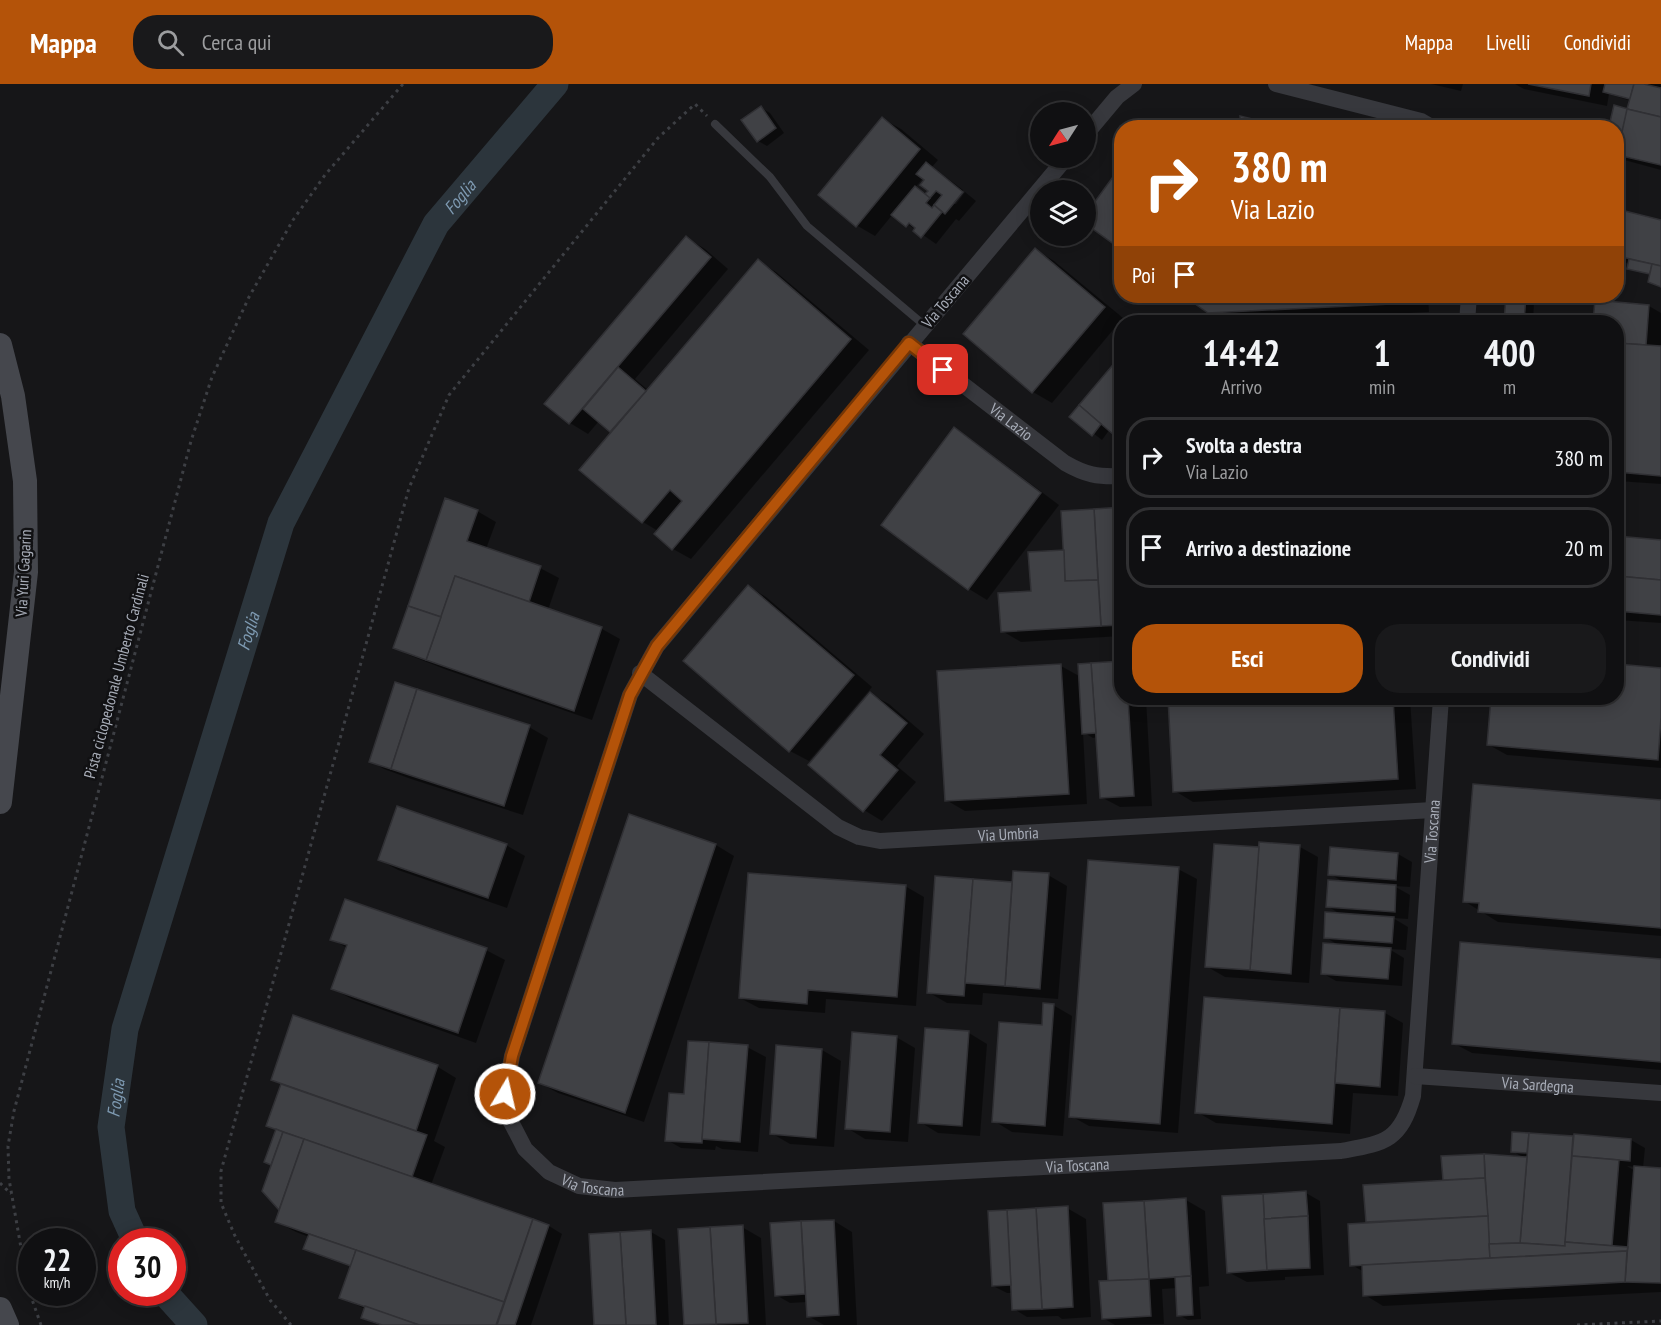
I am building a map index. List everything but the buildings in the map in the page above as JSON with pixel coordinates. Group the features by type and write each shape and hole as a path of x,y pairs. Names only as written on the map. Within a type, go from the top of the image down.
{"main road":[{"name":"Via Yuri Gagarin","path":"0,345 13,396 25,481 26,572 0,802"},
{"path":"0,1309 7,1325"}],"street":[{"path":"1096,122 1118,97 1134,84"},
{"path":"1276,84 1319,89 1418,120"},
{"name":"Via Toscana","path":"1057,168 657,646 640,673 630,695 512,1056 505,1094 511,1122 525,1149 549,1172 579,1186 615,1190 1341,1151 1375,1145 1395,1135 1407,1118 1413,1096 1440,705"},
{"name":"Via Lazio","path":"909,343 1065,463 1082,473 1100,477 1114,476"},
{"name":"Via Umbria","path":"640,673 838,827 859,837 880,841 1433,810"},
{"name":"Via Sardegna","path":"1415,1076 1661,1093"}],"lane":[{"path":"715,124 770,177 807,226 924,325"}],"path":[{"name":"Pista ciclopedonale Umberto Cardinali","path":"41,1325 28,1288 9,1179 8,1146 14,1111 191,441 212,377 249,297 292,220 325,174 403,84"},
{"path":"291,1325 270,1300 234,1236 221,1203 221,1171 409,488 449,395 658,138 695,104 715,124"},
{"path":"0,1183 12,1196"},
{"path":"1577,1325 1661,1321"}],"waterway":[{"name":"Foglia","path":"130,1228 122,1211 111,1127 125,1029 281,523 436,224 555,84"},
{"name":"Foglia","path":"177,1306 194,1325"}],"route":[{"path":"505,1094 512,1056 630,695 640,673 657,646 909,343 943,370"}]}
